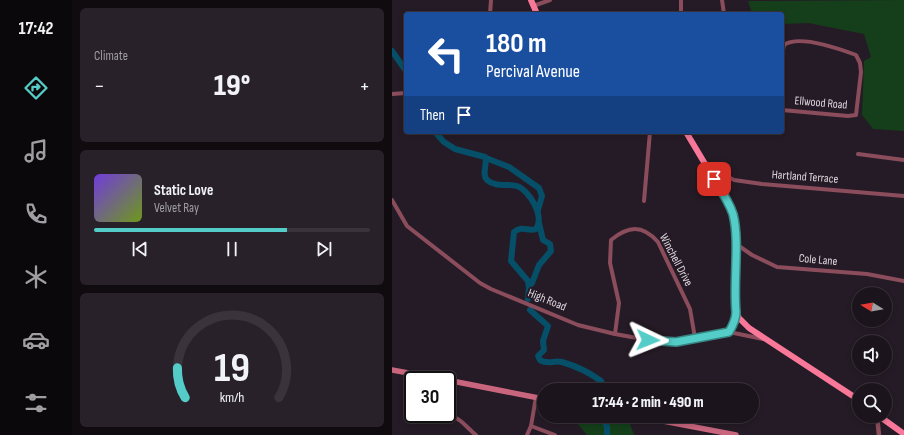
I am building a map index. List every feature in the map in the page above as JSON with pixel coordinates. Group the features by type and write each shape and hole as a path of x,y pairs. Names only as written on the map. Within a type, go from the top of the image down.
{"main road":[{"path":"687,134 707,166 732,213 735,222 736,244 734,292 736,313 743,324 765,339"},
{"name":"High Road","path":"765,339 852,395"},
{"path":"392,370 404,372"},
{"path":"456,382 536,397"},
{"path":"673,423 736,435"},
{"path":"888,423 904,434"}],"street":[{"path":"490,12 491,0"},
{"path":"532,3 550,0"},
{"path":"681,0 681,12"},
{"path":"722,0 724,12"},
{"name":"Ellwood Road","path":"784,45 793,41 824,45 856,55 860,64 861,72 856,115 848,116 784,110"},
{"path":"392,94 404,93"},
{"path":"644,201 650,134"},
{"path":"858,154 904,160"},
{"name":"Hartland Terrace","path":"707,166 734,180 762,184 904,196"},
{"name":"High Road","path":"392,200 407,226 480,284 578,325 648,340 676,342 729,332 765,339"},
{"name":"Winchell Drive","path":"615,334 619,303 610,263 611,240 622,231 631,229 642,230 650,234 658,242 690,309 695,338"},
{"name":"Cole Lane","path":"736,244 752,255 777,267 867,274 904,281"},
{"path":"729,332 736,313"},
{"path":"527,435 531,426 536,397"},
{"path":"456,418 476,435"},
{"path":"878,423 879,435"},
{"path":"531,426 555,435"}],"green space":[{"path":"904,0 904,131 873,129 862,115 864,61 871,57 864,34 808,23 784,24 784,12 751,12 748,1"},
{"path":"577,423 629,423 634,435 587,435"}],"waterway":[{"path":"392,51 404,68"},
{"path":"437,134 444,142 455,149 485,157 485,178 487,180 498,185 513,185 522,188 531,198 539,217 538,224 536,229 520,229 514,232 511,261 528,281 528,299"},
{"path":"486,158 509,167 539,188 542,196 538,210"},
{"path":"529,286 532,283 539,265 551,251 550,244 543,240 539,223"},
{"path":"530,310 548,326 543,341 544,350 538,356 540,360 545,362 562,362 583,370 601,381 602,383"},
{"path":"605,423 607,435"}],"route":[{"path":"648,340 676,342 729,332 732,326 736,313 734,292 736,244 735,222 729,204 714,179"}]}
